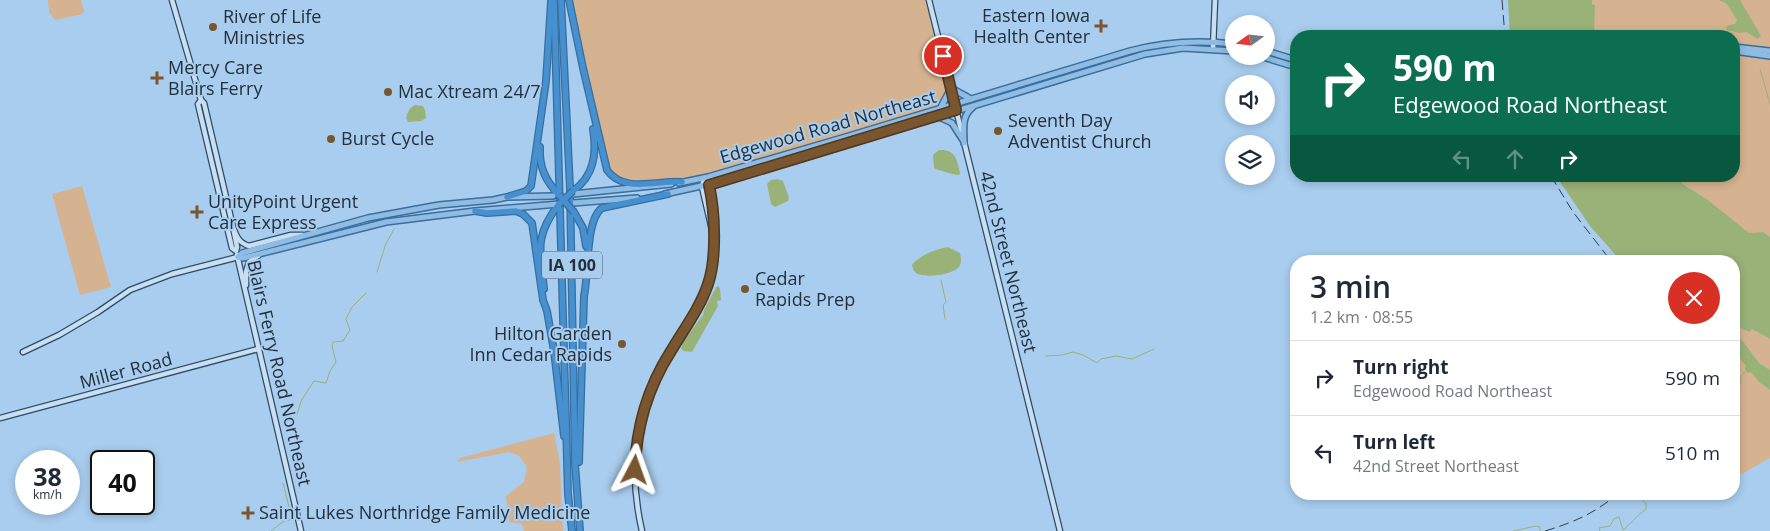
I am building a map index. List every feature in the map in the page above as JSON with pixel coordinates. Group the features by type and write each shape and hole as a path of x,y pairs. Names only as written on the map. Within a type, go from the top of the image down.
{"highway":[{"path":"507,197 526,191 531,186 548,70 553,0"},
{"name":"IA 100","path":"553,0 568,494 572,531"},
{"name":"IA 100","path":"561,0 570,188 575,464 580,531"},
{"path":"569,0 604,161 612,177 625,184 635,185 670,181 682,182"},
{"path":"568,494 558,377 547,311 540,243 544,227 559,200 581,185 589,173 594,159 593,129 583,68"},
{"path":"542,117 540,164 544,176 559,200 574,212 580,220 586,240 579,522"},
{"path":"584,296 587,282 591,229 598,210 668,194"},
{"path":"474,211 516,211 523,214 532,223 543,300 547,311"}],"main road":[{"name":"Blairs Ferry Road Northeast","path":"172,0 201,100 204,103 233,227 237,254 258,349 301,531"},
{"name":"42nd Street Northeast","path":"929,0 1060,531"},
{"path":"1213,48 1215,0"},
{"name":"Edgewood Road Northeast","path":"571,193 635,189 682,182 706,182 936,116 971,99 1146,47 1183,42 1225,43"},
{"name":"Edgewood Road Northeast","path":"573,203 630,199 702,187 706,182 781,155 940,109 978,104 1145,54 1183,48 1225,50"},
{"path":"1740,48 1770,51"},
{"path":"1740,52 1770,56"},
{"path":"1275,54 1290,58"},
{"path":"1275,60 1290,64"},
{"path":"940,109 951,88 971,99"},
{"name":"Blairs Ferry Road Northeast","path":"201,100 198,104 232,248 237,254"},
{"path":"964,143 963,122 971,108 978,104"},
{"path":"936,116 952,123 964,143"},
{"path":"642,531 637,507 635,475 640,421 650,390 658,373 706,291 713,266 714,218 706,182"},
{"path":"702,187 713,234"},
{"path":"23,352 59,335 130,290 172,274 237,254 368,218 439,205 507,197 559,200"},
{"path":"246,294 246,272 249,262 256,256 386,222 559,200"},
{"path":"233,227 243,244 249,246 290,235 306,235"},
{"path":"237,254 243,258 270,252"},
{"name":"Miller Road","path":"0,418 258,349"}],"shaded area":[{"path":"48,0 81,0 83,14 55,20 49,12"},
{"path":"573,0 929,0 955,104 682,182 625,184 607,170"},
{"path":"1508,0 1592,0 1592,4 1595,5 1594,30 1510,30"},
{"path":"1592,0 1770,0 1770,237 1763,232 1749,234 1708,200 1681,182 1740,182 1740,30 1594,30"},
{"path":"1719,0 1740,0 1761,36 1757,39 1747,32 1740,33 1740,30 1727,30 1726,27 1735,24 1737,20 1727,4"},
{"path":"415,105 423,106 426,118 421,121 408,122 406,118 408,112"},
{"path":"939,150 952,153 959,168 959,175 934,168 933,155"},
{"path":"771,180 783,181 789,198 788,201 775,207 771,204 767,184"},
{"path":"1560,182 1681,182 1708,200 1749,233 1763,232 1770,237 1770,339 1752,329 1749,332 1740,328 1740,255 1616,255 1590,226"},
{"path":"82,186 111,287 80,295 52,194"},
{"path":"948,247 960,253 961,263 958,268 949,273 936,275 924,275 914,271 912,265 919,258 933,251"},
{"path":"717,286 720,288 721,300 717,301 718,306 692,352 683,351 681,348 683,342 703,315"},
{"path":"1740,328 1748,332 1752,329 1770,339 1770,370 1759,363 1740,338"},
{"path":"1740,338 1759,363 1770,370 1770,390 1759,382 1751,372 1748,373 1745,369 1746,366 1740,358"},
{"path":"1740,357 1759,381 1770,390 1770,458 1740,475"},
{"path":"554,433 560,464 563,531 524,531 522,524 509,522 506,496 524,482 527,467 519,456 509,452 457,462 460,458"}],"waterway":[{"path":"1760,69 1770,104"},
{"path":"377,272 385,246 394,229"},
{"path":"941,280 946,302 943,305 945,319"},
{"path":"297,415 301,401 314,381 326,383 330,371 336,362 332,346 333,342 343,341 350,330 346,319 352,307 366,293"},
{"path":"1046,356 1073,352 1097,363 1101,359 1116,356 1132,359 1154,349"},
{"path":"1740,386 1741,376 1747,370"},
{"path":"271,531 284,521 290,520 291,515 283,483"},
{"path":"1600,531 1599,528 1610,526 1614,519 1619,517 1623,530 1646,509 1646,504 1643,500"},
{"path":"1513,531 1536,526 1540,527 1540,531"}],"railway":[{"path":"1502,0 1504,30"},
{"path":"1555,182 1573,212 1606,255"},
{"path":"1545,531 1583,517 1610,500"}],"place":[{"name":"Eastern Iowa Health Center","path":"1101,26"},
{"name":"River of Life Ministries","path":"213,27"},
{"name":"Mercy Care Blairs Ferry","path":"157,78"},
{"name":"Mac Xtream 24/7","path":"388,92"},
{"name":"Seventh Day Adventist Church","path":"998,131"},
{"name":"Burst Cycle","path":"331,139"},
{"name":"UnityPoint Urgent Care Express","path":"197,212"},
{"name":"Cedar Rapids Prep","path":"745,289"},
{"name":"Hilton Garden Inn Cedar Rapids","path":"622,344"},
{"name":"Saint Lukes Northridge Family Medicine","path":"248,513"}],"route":[{"path":"635,470 640,421 650,390 669,353 699,305 709,283 714,252 714,218 709,185 956,110 943,56"}]}
